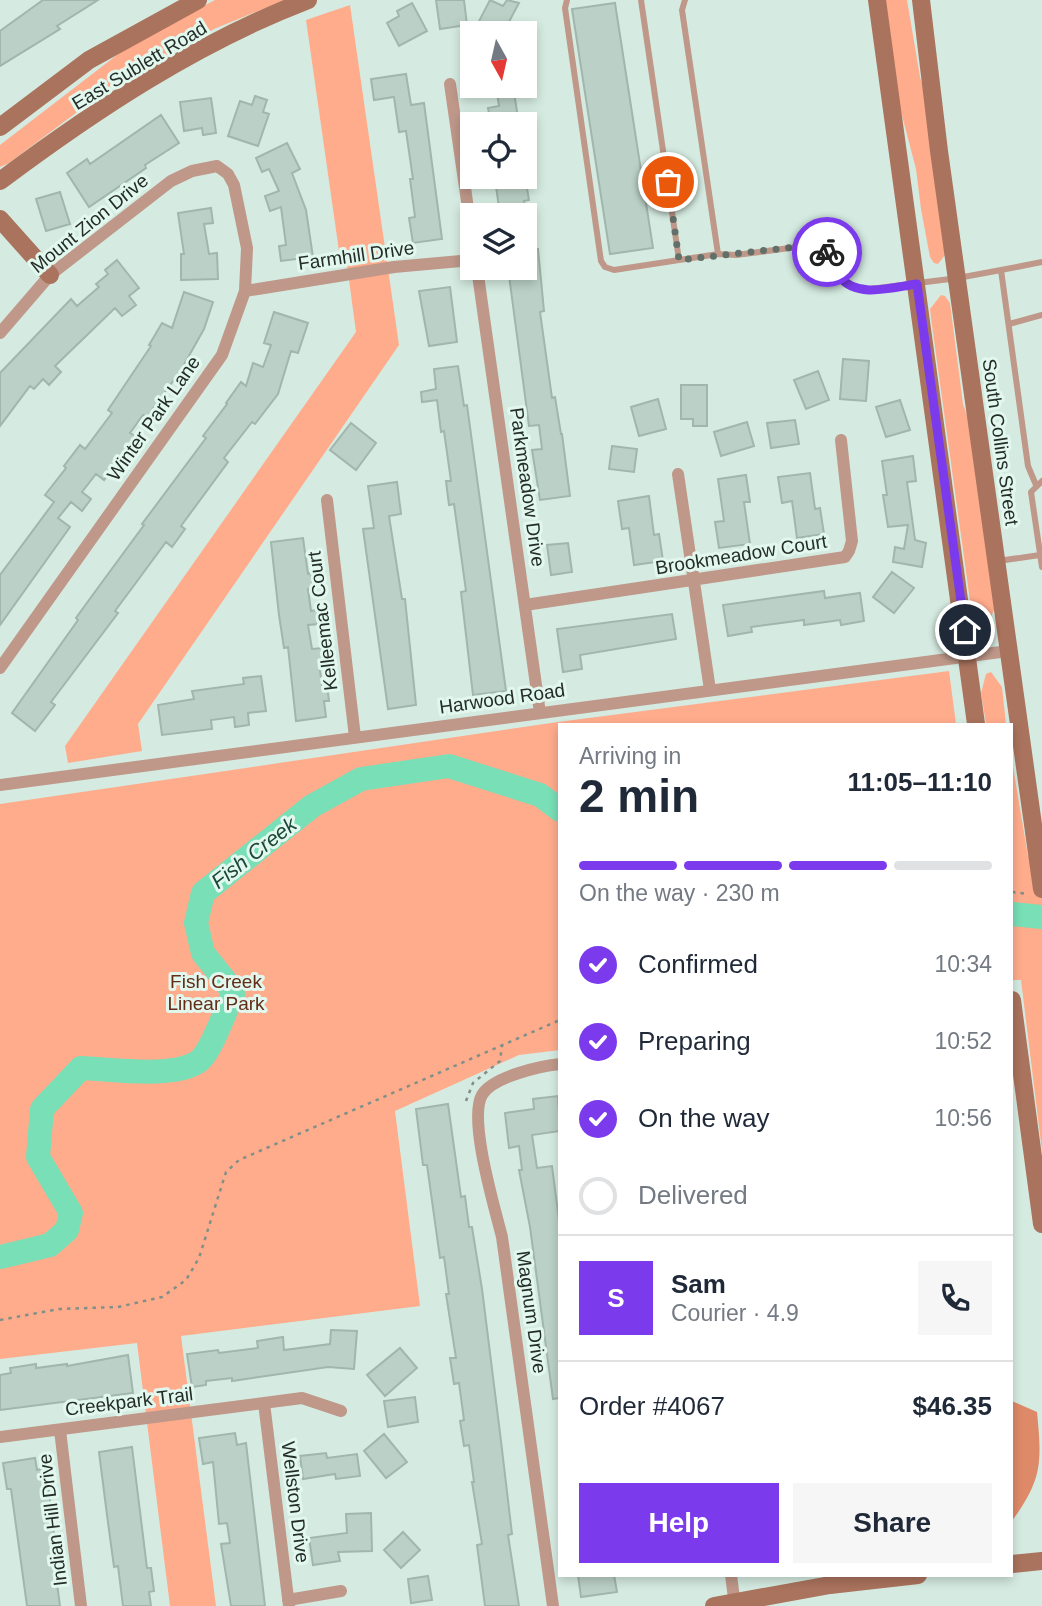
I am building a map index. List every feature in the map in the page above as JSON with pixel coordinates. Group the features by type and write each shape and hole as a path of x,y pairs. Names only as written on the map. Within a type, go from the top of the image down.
{"main road":[{"name":"East Sublett Road","path":"0,127 89,60 198,0"},
{"name":"East Sublett Road","path":"0,181 47,146 183,59 254,23 308,0"},
{"path":"877,0 976,723"},
{"name":"South Collins Street","path":"921,0 939,151 1041,881"},
{"path":"0,219 50,275"},
{"path":"1013,1007 1042,1224"},
{"path":"1013,1564 1042,1561"},
{"path":"713,1606 834,1585 901,1577"}],"street":[{"path":"450,83 467,203"},
{"name":"Mount Zion Drive","path":"0,333 50,275 172,181 192,171 217,166"},
{"name":"Winter Park Lane","path":"0,668 222,355 245,291 247,248 234,185 228,174 217,166"},
{"name":"Farmhill Drive","path":"245,291 394,267 460,261"},
{"name":"Parkmeadow Drive","path":"479,280 540,713"},
{"name":"Brookmeadow Court","path":"525,605 845,556 852,541 841,440"},
{"path":"678,474 710,690"},
{"name":"Kelleemac Court","path":"327,500 355,737"},
{"name":"Harwood Road","path":"0,785 1009,652"},
{"name":"Magnum Drive","path":"553,1606 502,1237 488,1184 478,1120 480,1096 488,1087 546,1065 558,1064"},
{"name":"Creekpark Trail","path":"0,1437 302,1398 341,1411"},
{"name":"Wellston Drive","path":"264,1403 289,1603"},
{"name":"Indian Hill Drive","path":"60,1430 81,1606"},
{"path":"731,1577 735,1604"},
{"path":"289,1603 341,1591"}],"lane":[{"path":"567,0 565,8 601,261 605,267 614,270 718,254 736,255 813,245 824,248 833,258 838,275 847,285 862,290 958,278 1042,262"},
{"path":"641,0 679,260"},
{"path":"685,0 682,10 718,254"},
{"path":"1001,270 1028,467 1039,483 1031,492 1042,568"},
{"path":"1009,324 1042,315"},
{"path":"996,561 1040,555"}],"path":[{"path":"0,1320 59,1310 118,1307 162,1297 186,1280 199,1258 226,1172 239,1160 558,1021"}],"green space":[{"path":"215,0 285,0 214,29 120,80 0,167 0,145 130,45"},
{"path":"885,0 907,0 925,94 946,254 938,264 930,257 916,169 899,104"},
{"path":"350,5 399,345 138,724 142,751 68,763 65,746 356,332 347,265 341,265 306,20"},
{"path":"941,295 950,303 963,404 972,430 997,604 987,625 983,625 976,618 971,608 930,309"},
{"name":"Fish Creek Linear Park","path":"949,671 956,723 558,723 558,1050 519,1055 395,1111 420,1306 181,1336 216,1606 170,1606 137,1343 0,1359 0,804 558,722"},
{"path":"991,672 1002,687 1006,723 986,723 981,693 986,674"},
{"path":"1013,767 1028,856 1042,857 1042,1151 1021,980 1013,980"}],"shaded area":[{"path":"1013,1401 1037,1412 1038,1470 1013,1520"}],"building":[{"path":"43,0 98,0 57,26 60,29 0,66 0,31"},
{"path":"436,0 464,0 467,21 460,21 460,26 440,29"},
{"path":"490,0 503,6 507,0 519,3 509,21 479,21"},
{"path":"412,3 427,31 399,46 387,23 399,16 397,11"},
{"path":"615,3 653,248 610,254 572,9"},
{"path":"406,74 411,105 424,103 442,239 413,243 409,218 415,217 410,179 413,179 406,131 399,132 394,97 374,100 371,79"},
{"path":"255,96 267,100 263,112 269,114 258,146 228,136 240,101 252,105"},
{"path":"211,98 216,133 203,135 202,128 184,131 180,102"},
{"path":"498,98 515,98 517,112 489,112 488,108 499,106"},
{"path":"161,115 179,143 89,207 67,173 87,159 90,164"},
{"path":"287,143 300,169 292,173 306,210 313,257 281,261 279,246 286,245 281,207 270,211 265,196 279,191 269,169 262,172 256,158"},
{"path":"496,189 527,189 529,200 524,203 498,203"},
{"path":"60,192 70,224 46,231 36,199"},
{"path":"211,208 213,223 204,224 209,254 217,253 218,279 181,280 181,254 184,254 178,213"},
{"path":"537,249 544,311 540,312 570,496 540,500 532,450 542,449 539,425 529,426 510,280 537,280"},
{"path":"117,260 139,288 129,296 136,305 122,316 115,308 55,366 61,372 49,385 43,379 34,389 30,386 0,426 0,373 71,299 77,306 99,287 96,284 108,274 105,270"},
{"path":"450,287 457,342 429,346 419,291"},
{"path":"184,292 213,302 204,329 181,370 147,417 143,415 130,433 135,436 104,480 96,474 82,492 91,499 82,511 71,502 58,518 70,527 0,625 0,575 54,502 45,495 66,468 64,466 80,445 85,449 112,413 108,410 151,346 149,345 162,323 172,328"},
{"path":"274,312 308,323 298,353 291,351 278,394 224,458 228,462 181,526 185,529 172,547 166,542 115,611 118,613 51,702 55,705 35,731 12,713 78,620 76,618 144,525 142,524 206,438 203,436 241,382 246,386 253,363 263,367 271,345 264,343"},
{"path":"843,359 869,361 866,401 840,399"},
{"path":"458,366 464,406 467,405 506,691 473,695 461,592 466,591 454,504 449,505 446,481 451,481 444,431 441,432 437,400 422,402 421,392 436,389 434,369"},
{"path":"818,371 829,400 806,409 794,380"},
{"path":"681,385 707,385 707,426 693,426 693,419 681,419"},
{"path":"658,399 666,429 639,436 631,407"},
{"path":"900,400 910,430 886,437 876,407"},
{"path":"795,420 799,444 771,448 767,423"},
{"path":"747,422 754,446 721,456 714,432"},
{"path":"351,423 376,443 356,470 330,450"},
{"path":"612,446 637,449 634,472 609,469"},
{"path":"913,456 916,481 907,482 915,540 926,543 922,567 893,562 895,547 904,549 908,525 888,527 883,495 887,495 882,461"},
{"path":"810,473 815,509 820,508 824,534 797,538 792,501 782,503 778,477"},
{"path":"746,475 750,502 744,502 750,544 719,548 715,522 724,521 718,479"},
{"path":"397,482 401,514 389,516 402,599 405,599 416,705 388,709 363,529 374,528 368,486"},
{"path":"649,496 654,535 659,534 663,561 634,565 629,528 622,529 618,501"},
{"path":"303,538 308,574 311,573 313,588 308,589 311,611 317,610 319,624 308,625 312,649 322,648 324,662 319,663 322,685 327,685 329,701 324,701 326,717 296,721 288,647 284,648 271,542"},
{"path":"568,543 572,572 551,575 547,545"},
{"path":"892,572 914,588 894,613 873,597"},
{"path":"824,591 825,598 860,593 864,621 841,625 840,620 804,625 804,620 751,627 752,632 728,636 723,605"},
{"path":"672,614 676,639 580,655 582,669 563,672 557,629"},
{"path":"261,676 266,711 248,713 249,725 235,727 234,717 211,720 212,729 162,735 158,705 194,699 192,691 244,684 243,678"},
{"path":"558,1096 558,1131 532,1135 537,1168 552,1166 558,1212 558,1398 553,1399 530,1227 519,1170 522,1170 519,1146 509,1148 505,1113 534,1109 533,1099"},
{"path":"448,1104 461,1197 465,1196 482,1289 512,1534 508,1535 519,1606 485,1606 477,1545 482,1544 469,1445 464,1446 459,1383 454,1384 450,1358 456,1358 446,1294 449,1294 444,1257 440,1258 416,1109"},
{"path":"331,1330 357,1331 354,1369 328,1367 232,1381 232,1378 206,1381 206,1385 192,1387 187,1354 258,1348 257,1341 283,1337 284,1350 330,1344"},
{"path":"400,1348 417,1368 385,1396 367,1375"},
{"path":"128,1355 133,1393 0,1410 0,1375 11,1373 10,1368 36,1364 36,1368 67,1366"},
{"path":"415,1397 418,1422 388,1427 384,1401"},
{"path":"235,1433 237,1445 246,1443 265,1606 231,1606 221,1544 230,1543 227,1523 219,1524 213,1462 203,1464 199,1438"},
{"path":"384,1434 407,1462 386,1478 364,1451"},
{"path":"132,1447 147,1568 151,1568 154,1591 149,1592 151,1606 123,1606 118,1566 114,1567 99,1452"},
{"path":"326,1453 327,1458 357,1454 360,1476 336,1479 335,1474 303,1479 300,1456"},
{"path":"35,1458 37,1470 46,1468 59,1575 56,1576 60,1606 27,1606 11,1489 7,1489 3,1463"},
{"path":"371,1513 372,1551 338,1552 340,1561 313,1565 309,1538 347,1533 346,1514"},
{"path":"403,1532 420,1550 401,1568 384,1550"},
{"path":"428,1576 432,1600 411,1603 408,1579"},
{"path":"578,1577 614,1577 617,1592 581,1597"}],"waterway":[{"name":"Fish Creek","path":"0,1257 50,1245 67,1230 71,1213 38,1157 42,1109 81,1068 142,1072 174,1070 199,1061 208,1049 233,994 203,953 196,923 203,893 312,806 361,779 449,766 540,795 558,808"},
{"name":"Fish Creek","path":"1013,914 1042,917"}],"way so far":[{"path":"668,182 679,260 813,245 824,248 827,252"}],"route":[{"path":"827,252 833,258 838,275 847,285 862,290 917,284 965,630"}]}
